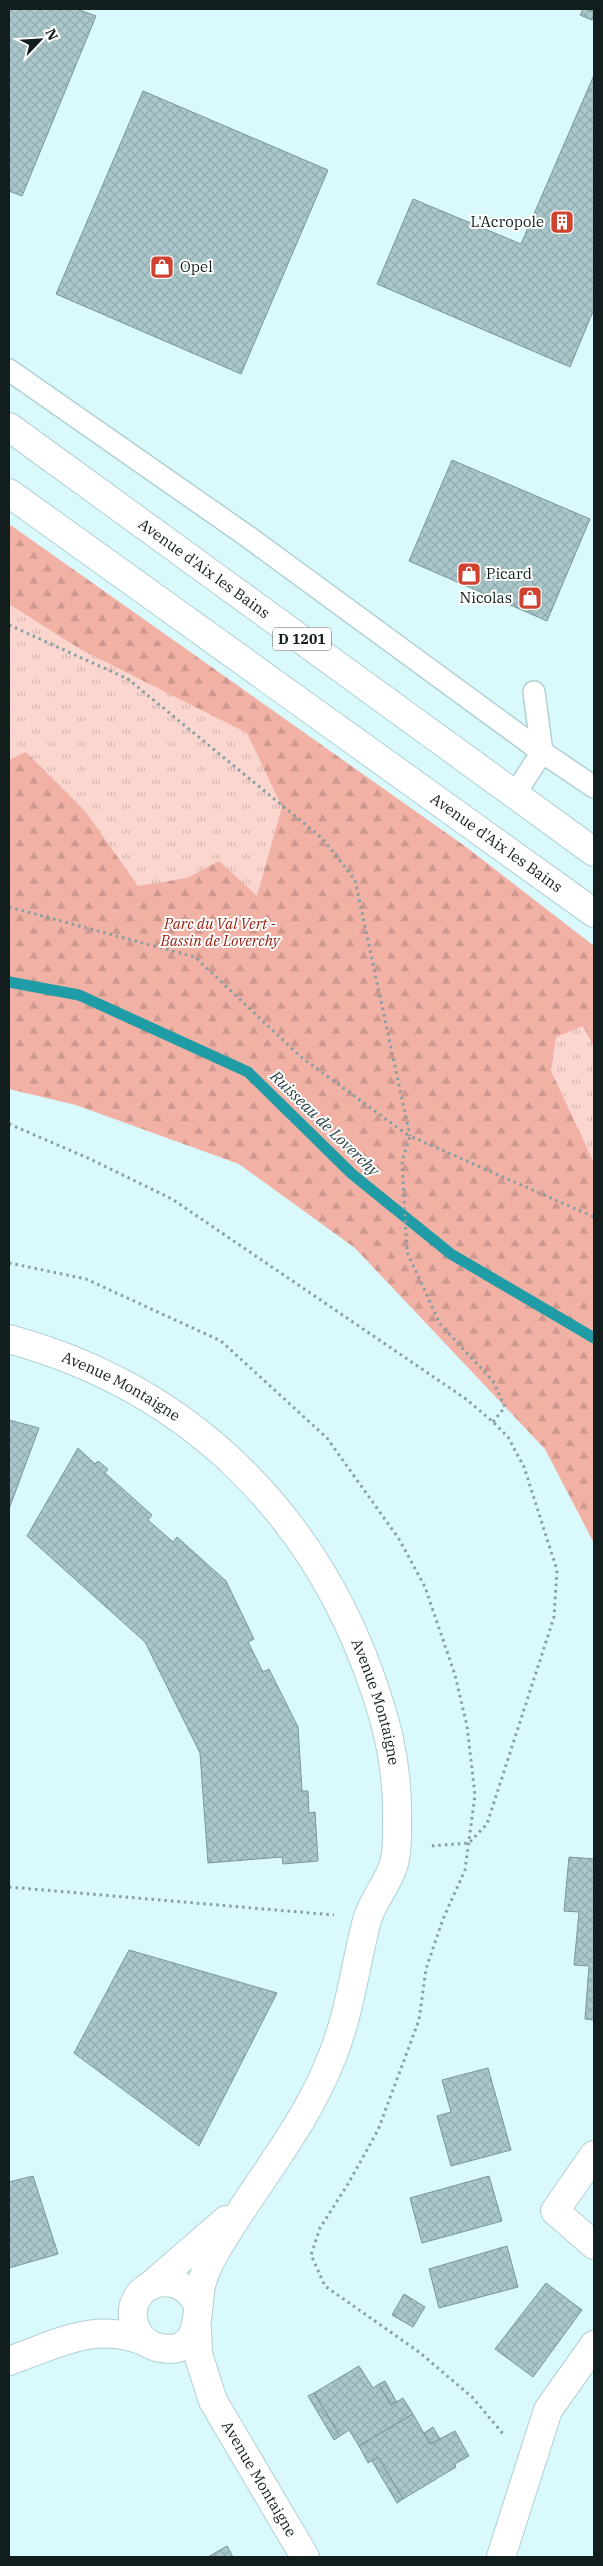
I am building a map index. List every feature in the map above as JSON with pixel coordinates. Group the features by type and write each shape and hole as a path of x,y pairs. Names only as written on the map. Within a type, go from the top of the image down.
{"street":[{"name":"Avenue d'Aix les Bains","path":"9,427 594,852"},
{"name":"Avenue d'Aix les Bains","path":"9,493 594,913"},
{"name":"Avenue Montaigne","path":"9,1339 93,1368 145,1395 191,1427 224,1454 248,1476 282,1514 315,1560 346,1616 363,1655 382,1709 395,1767 398,1792 394,1863 368,1918 352,1995 332,2057 314,2098 296,2130 279,2158 242,2206 217,2250 202,2282 197,2317 191,2338 181,2345 170,2348 153,2345 130,2335 109,2332 84,2335 9,2361"},
{"path":"594,2156 555,2211 594,2245"},
{"name":"Avenue Montaigne","path":"242,2206 147,2288 135,2302 134,2324 139,2335 182,2368 213,2401 305,2557"},
{"name":"Avenue Montaigne","path":"64,2341 147,2288 162,2281 174,2282 184,2287 193,2295 197,2317 198,2354 213,2401"},
{"path":"501,2557 548,2410 594,2346"}],"lane":[{"path":"9,370 248,536 542,752 594,787"},
{"path":"515,794 542,752 534,692"}],"path":[{"path":"9,626 128,680 323,839 355,880 410,1136 402,1161 407,1252 440,1324 493,1381 504,1407 493,1422"},
{"path":"9,907 196,957 300,1056 410,1136 594,1217"},
{"path":"9,1124 88,1158 172,1199 466,1399 508,1437 524,1467 557,1570 554,1618 487,1824 469,1844 426,1847 397,1831"},
{"path":"9,1263 86,1279 221,1340 327,1438 400,1539 425,1587 455,1675 467,1726 474,1796 466,1870 443,1919 426,1969 419,2020 378,2130 348,2184 320,2228 310,2255 325,2286 419,2352 472,2397 508,2439 524,2481"},
{"path":"9,1887 368,1918"}],"green space":[{"name":"Parc du Val Vert - Bassin de Loverchy","path":"9,524 466,847 594,946 594,1543 545,1449 355,1248 239,1164 76,1105 9,1089"},
{"name":"Parc du Val Vert - Bassin de Loverchy","path":"9,524 466,847 594,946 594,1047 583,1026 556,1037 551,1071 594,1163 594,1543 545,1449 355,1248 239,1164 76,1105 9,1089 9,760 26,752 85,811 138,886 187,878 219,861 257,896 282,807 247,733 80,649 9,604"}],"building":[{"path":"9,9 77,9 96,16 22,196 9,191"},
{"path":"583,9 594,11 592,20 580,15"},
{"name":"L'Acropole","path":"594,75 594,309 570,367 377,284 413,199 521,244"},
{"path":"143,91 328,170 241,374 56,294"},
{"path":"452,460 590,519 547,621 409,561"},
{"path":"9,1420 39,1428 9,1509"},
{"path":"78,1448 95,1464 98,1461 108,1469 105,1473 152,1515 148,1520 173,1542 177,1537 226,1581 254,1639 248,1642 263,1672 269,1669 298,1727 302,1791 308,1791 309,1813 315,1812 318,1861 283,1864 282,1857 208,1863 200,1753 145,1642 27,1536"},
{"path":"569,1857 594,1859 594,2020 585,2019 589,1966 574,1965 579,1912 564,1911"},
{"path":"129,1950 277,1993 199,2146 74,2053"},
{"path":"488,2068 511,2150 451,2166 437,2116 451,2112 442,2080"},
{"path":"33,2176 58,2254 9,2268 9,2182"},
{"path":"489,2176 502,2221 422,2243 410,2198"},
{"path":"507,2246 518,2287 439,2308 429,2269"},
{"path":"546,2283 582,2310 533,2377 495,2349"},
{"path":"404,2294 425,2307 413,2327 392,2315"},
{"path":"359,2366 373,2388 379,2384 391,2405 403,2398 413,2414 359,2446 349,2430 340,2436 314,2393"},
{"path":"385,2381 396,2401 391,2405 379,2384"},
{"path":"314,2393 340,2436 334,2440 308,2396"},
{"path":"413,2414 430,2444 455,2431 469,2456 455,2464 456,2467 403,2499 378,2457 368,2463 359,2446"},
{"path":"433,2427 440,2439 430,2444 424,2433"},
{"path":"378,2457 403,2499 397,2503 372,2461"},
{"path":"227,2546 233,2557 208,2557"}],"waterway":[{"name":"Ruisseau de Loverchy","path":"9,982 79,995 248,1072 352,1174 451,1254 594,1338"}],"place":[{"name":"L'Acropole","path":"562,222"},
{"name":"Opel","path":"162,267"},
{"name":"Picard","path":"469,574"},
{"name":"Nicolas","path":"530,598"}]}
